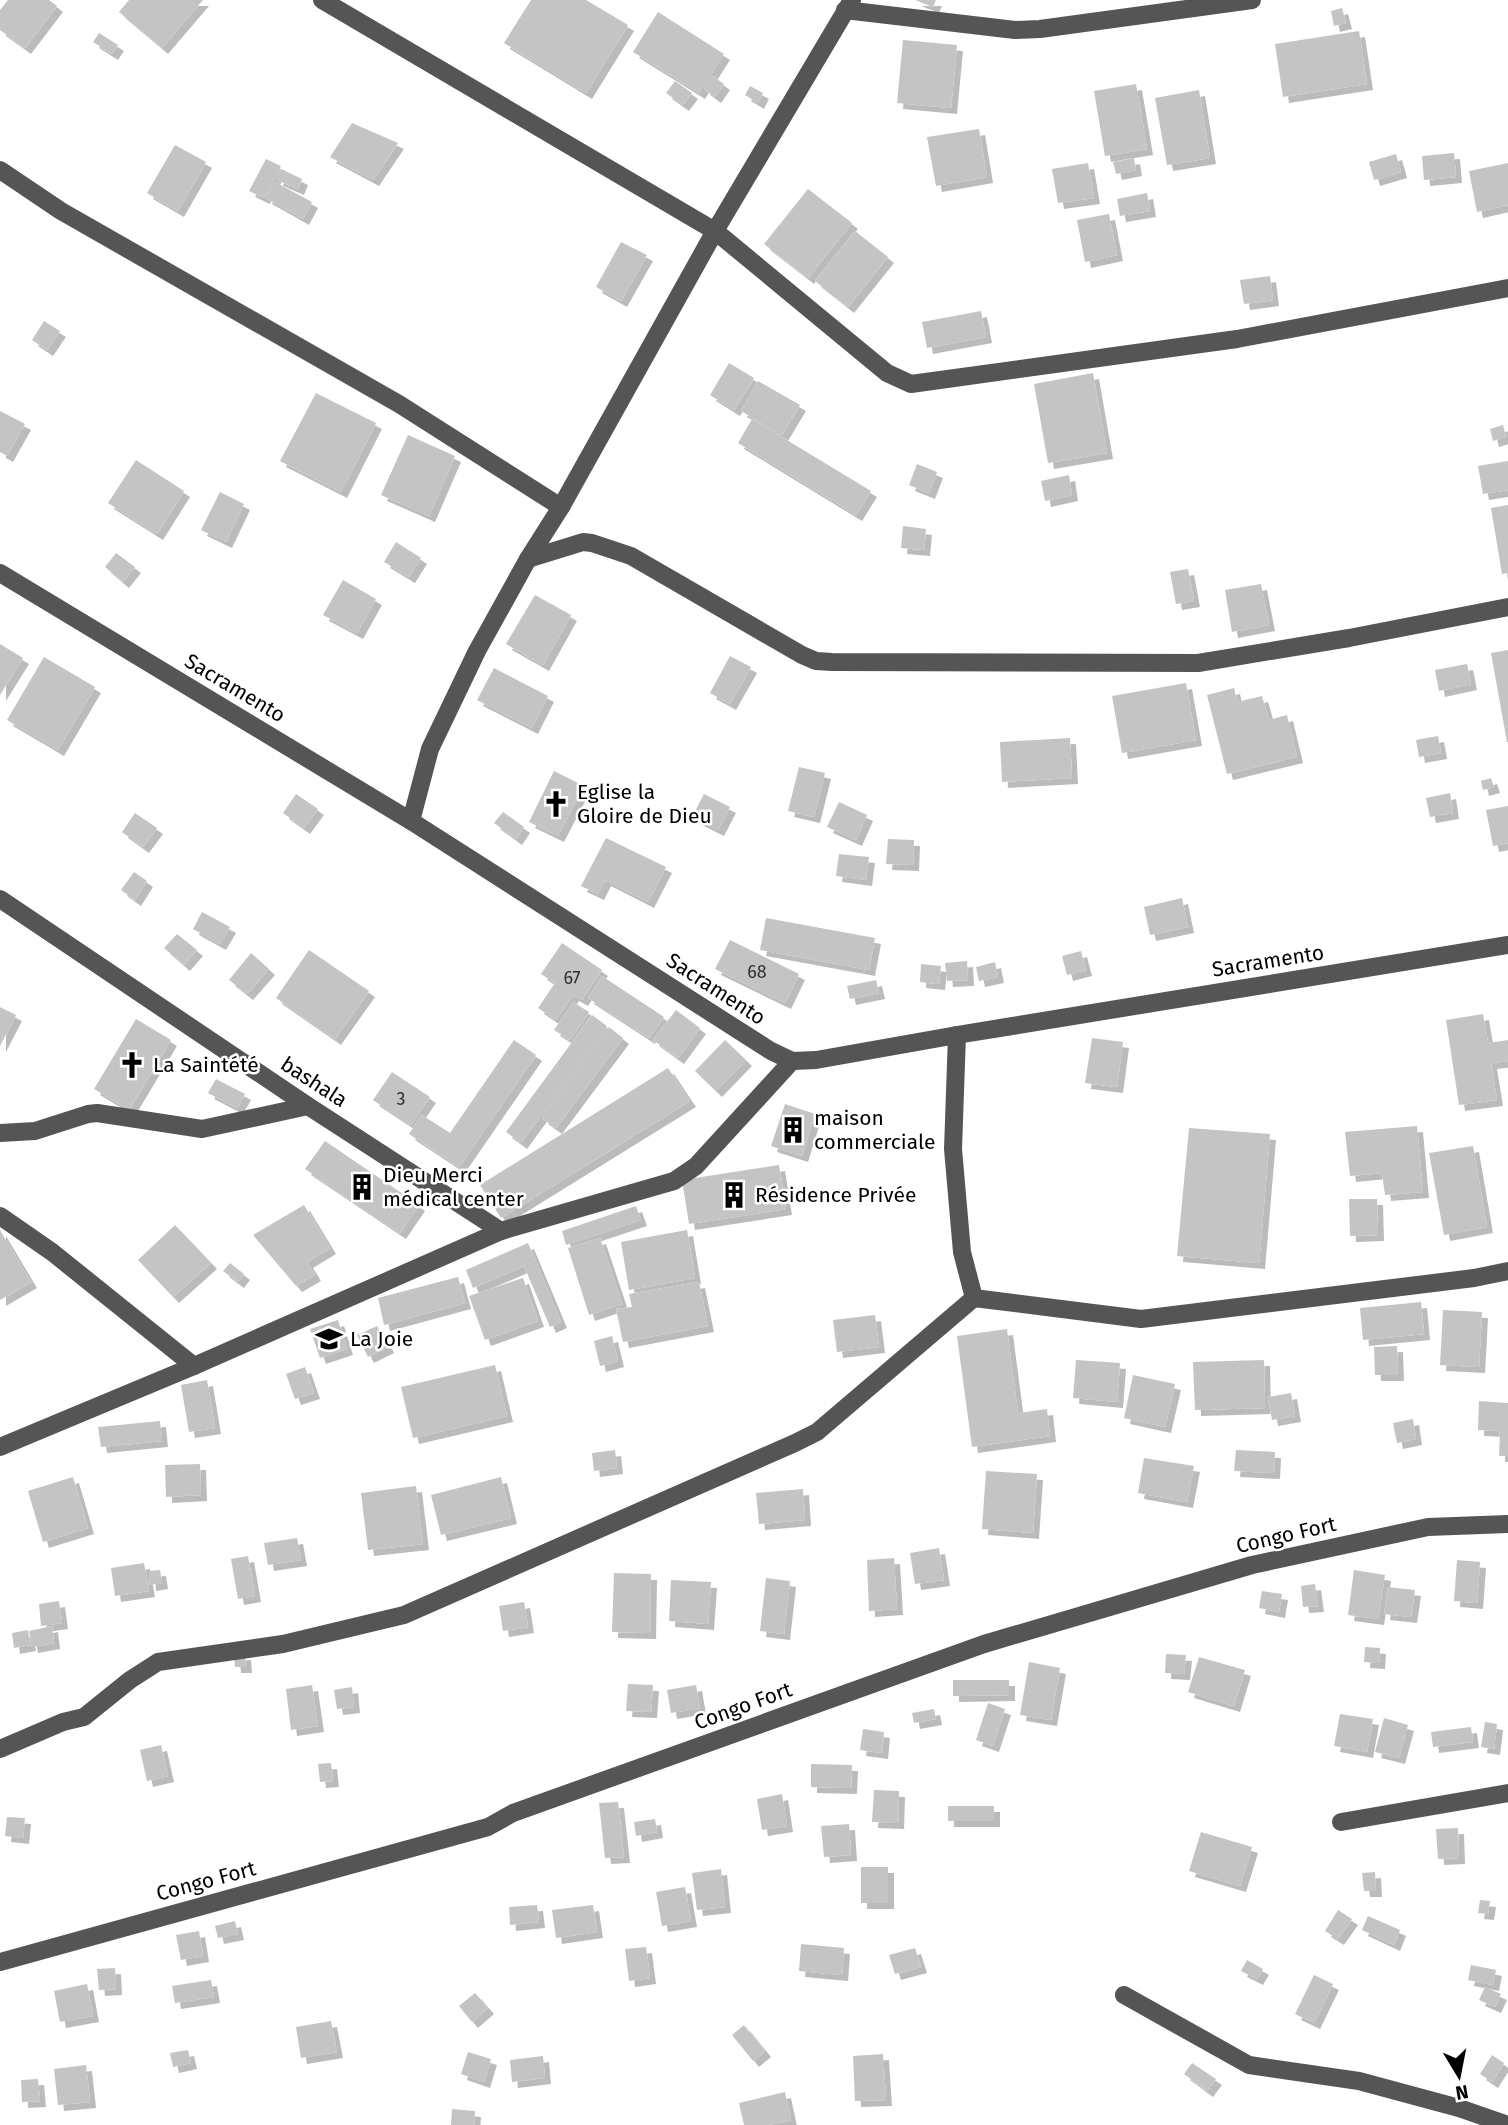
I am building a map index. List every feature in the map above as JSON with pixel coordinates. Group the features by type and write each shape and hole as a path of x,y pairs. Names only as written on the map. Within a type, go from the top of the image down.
{"street":[{"path":"322,0 715,231 887,373 911,384 1237,339 1508,289"},
{"path":"411,821 430,749 477,651 715,231 848,5 1015,30 1040,29 1252,0"},
{"path":"0,170 61,211 399,404 561,507"},
{"path":"528,559 583,542 605,547 631,556 802,655 816,661 832,662 1198,663 1349,638 1508,607"},
{"name":"Sacramento","path":"0,573 411,821 760,1044 792,1061 816,1060 1508,945"},
{"name":"bashala","path":"0,899 308,1106 501,1231"},
{"path":"957,1035 953,1149 962,1251 974,1298"},
{"path":"0,1447 194,1366 501,1231 674,1181 696,1166 792,1061"},
{"path":"0,1133 34,1130 97,1113 202,1129 308,1106"},
{"path":"0,1216 52,1252 194,1366"},
{"path":"0,1749 63,1722 84,1717 130,1680 158,1662 283,1644 404,1615 794,1444 817,1432 974,1298 1141,1318 1474,1278 1508,1271"},
{"name":"Congo Fort","path":"0,1962 488,1827 513,1813 984,1644 1252,1565 1428,1527 1508,1524"},
{"path":"1341,1822 1508,1793"},
{"path":"1124,1995 1249,2065 1359,2081 1459,2108 1508,2125"}],"building":[{"path":"8,0 49,0 57,6 25,48 0,30 0,10"},
{"path":"129,0 203,0 162,48 119,12"},
{"path":"531,0 586,0 628,25 586,93 504,43"},
{"path":"915,0 936,0 933,7"},
{"path":"1342,8 1346,23 1334,26 1331,11"},
{"path":"658,12 724,54 699,93 633,52"},
{"path":"1359,31 1367,84 1283,97 1275,44"},
{"path":"99,33 118,45 112,54 93,42"},
{"path":"903,40 957,45 951,108 897,103"},
{"path":"713,76 724,84 715,97 704,89"},
{"path":"675,81 692,93 683,105 666,93"},
{"path":"1136,84 1147,149 1105,156 1094,91"},
{"path":"750,86 763,93 758,103 745,95"},
{"path":"1199,90 1210,158 1167,165 1155,98"},
{"path":"352,123 398,143 373,180 330,157"},
{"path":"979,129 987,177 936,186 927,137"},
{"path":"175,145 206,162 178,211 147,193"},
{"path":"1454,153 1456,177 1424,180 1422,156"},
{"path":"1396,154 1401,172 1374,180 1369,162"},
{"path":"1134,158 1136,170 1116,174 1113,162"},
{"path":"266,159 281,166 264,198 249,191"},
{"path":"1088,163 1094,198 1058,203 1052,169"},
{"path":"1508,163 1508,205 1477,212 1469,171"},
{"path":"281,169 302,179 298,189 277,180"},
{"path":"275,182 312,202 303,219 266,198"},
{"path":"808,189 852,223 808,278 764,244"},
{"path":"1147,193 1150,211 1120,216 1117,199"},
{"path":"1109,214 1117,255 1085,262 1077,220"},
{"path":"855,231 888,257 848,307 815,281"},
{"path":"621,242 647,255 621,301 596,287"},
{"path":"1270,276 1273,300 1244,304 1240,280"},
{"path":"981,311 986,337 927,348 922,322"},
{"path":"44,321 60,331 47,350 32,340"},
{"path":"729,363 754,378 734,410 710,395"},
{"path":"1093,373 1107,453 1048,463 1034,384"},
{"path":"758,381 800,405 782,435 741,411"},
{"path":"316,393 376,423 341,492 280,461"},
{"path":"0,411 25,424 7,456 0,452"},
{"path":"752,419 871,491 856,515 738,443"},
{"path":"1503,425 1506,437 1493,441 1490,429"},
{"path":"408,435 455,456 429,516 381,495"},
{"path":"136,460 184,491 157,534 108,503"},
{"path":"1508,461 1508,490 1483,494 1478,466"},
{"path":"917,464 937,472 929,493 909,485"},
{"path":"1069,475 1072,495 1045,501 1041,481"},
{"path":"220,492 244,504 226,542 201,530"},
{"path":"1508,505 1508,573 1502,574 1491,508"},
{"path":"903,526 926,529 924,550 901,548"},
{"path":"396,542 421,558 409,577 384,562"},
{"path":"116,553 135,567 123,582 105,567"},
{"path":"1188,569 1194,601 1176,604 1170,572"},
{"path":"343,580 376,599 357,633 323,615"},
{"path":"1261,584 1269,625 1232,632 1225,590"},
{"path":"535,595 571,615 543,665 506,644"},
{"path":"0,644 23,658 0,695"},
{"path":"1508,650 1508,742 1507,742 1491,653"},
{"path":"730,656 751,667 730,704 710,693"},
{"path":"44,657 95,687 58,750 7,720"},
{"path":"1467,664 1471,684 1439,691 1435,670"},
{"path":"494,668 548,696 532,728 477,700"},
{"path":"1186,683 1196,740 1122,753 1112,696"},
{"path":"1234,688 1237,702 1262,696 1269,720 1287,715 1297,757 1227,774 1207,695"},
{"path":"1438,736 1441,753 1419,757 1416,740"},
{"path":"1070,738 1072,778 1002,782 1000,742"},
{"path":"799,767 825,773 814,817 788,811"},
{"name":"Eglise la Gloire de Dieu","path":"554,771 584,786 558,836 529,822"},
{"path":"1491,778 1494,787 1483,790 1481,781"},
{"path":"1450,793 1453,813 1430,817 1426,798"},
{"path":"296,794 318,809 304,828 283,813"},
{"path":"704,794 730,807 718,830 692,817"},
{"path":"839,802 867,815 856,840 827,827"},
{"path":"1508,806 1508,843 1493,846 1486,810"},
{"path":"503,812 524,827 516,839 494,823"},
{"path":"135,813 157,828 143,847 122,832"},
{"path":"606,838 666,867 648,902 605,880 598,894 581,886"},
{"path":"888,839 914,840 913,865 886,864"},
{"path":"839,854 869,857 866,880 836,876"},
{"path":"134,872 147,881 135,900 121,890"},
{"path":"1182,898 1188,927 1150,935 1144,907"},
{"path":"202,912 230,927 220,944 193,929"},
{"path":"766,918 875,938 869,970 760,950"},
{"path":"177,934 197,950 184,965 164,948"},
{"path":"730,940 799,974 785,1003 715,969"},
{"path":"562,943 602,970 582,1000 573,995 556,1020 538,1008 555,983 541,974"},
{"path":"309,950 369,991 335,1039 276,998"},
{"path":"1081,951 1086,970 1067,975 1062,956"},
{"path":"251,953 269,969 247,994 229,980"},
{"path":"967,961 968,980 947,981 945,963"},
{"path":"995,962 998,977 979,981 976,967"},
{"path":"921,964 941,966 939,984 920,982"},
{"path":"602,976 664,1017 649,1038 588,998"},
{"path":"876,980 879,993 850,999 847,986"},
{"path":"573,1002 589,1012 570,1040 554,1030"},
{"path":"0,1007 16,1015 0,1046"},
{"path":"676,1010 700,1028 678,1058 653,1040"},
{"path":"1483,1014 1488,1043 1508,1040 1508,1061 1491,1063 1497,1100 1459,1105 1446,1020"},
{"path":"592,1015 607,1026 521,1143 506,1132"},
{"name":"La Saintété","path":"136,1019 171,1040 129,1110 94,1089"},
{"path":"609,1027 623,1038 556,1128 542,1118"},
{"path":"1092,1038 1123,1042 1117,1087 1085,1083"},
{"path":"514,1040 536,1055 459,1167 409,1134 422,1115 450,1133"},
{"path":"725,1040 746,1060 716,1091 695,1071"},
{"path":"668,1068 690,1101 501,1218 480,1185"},
{"path":"392,1072 430,1097 411,1125 373,1100"},
{"path":"216,1079 245,1094 237,1108 208,1093"},
{"name":"maison commerciale","path":"785,1104 815,1114 802,1156 771,1146"},
{"path":"1417,1126 1423,1192 1385,1195 1382,1173 1350,1176 1345,1132"},
{"path":"1189,1128 1270,1134 1259,1263 1177,1256"},
{"name":"Dieu Merci médical center","path":"325,1141 419,1205 400,1233 305,1169"},
{"path":"1473,1146 1487,1227 1444,1235 1429,1153"},
{"name":"Résidence Privée","path":"779,1165 786,1209 689,1224 682,1180"},
{"path":"1349,1199 1377,1199 1378,1235 1350,1236"},
{"path":"304,1205 330,1248 307,1262 315,1275 296,1286 253,1235"},
{"path":"636,1206 641,1220 566,1245 562,1231"},
{"path":"175,1225 211,1263 173,1297 138,1260"},
{"path":"0,1230 31,1282 0,1300"},
{"path":"687,1230 695,1278 629,1290 621,1242"},
{"path":"600,1238 622,1304 589,1315 568,1248"},
{"path":"528,1243 561,1322 550,1327 524,1266 473,1288 466,1270"},
{"path":"230,1263 244,1274 238,1282 223,1271"},
{"path":"458,1277 465,1303 384,1325 378,1298"},
{"path":"523,1278 538,1321 485,1340 469,1296"},
{"path":"699,1282 708,1326 623,1342 616,1309 632,1307 629,1294"},
{"path":"1421,1302 1424,1334 1363,1340 1360,1308"},
{"path":"1443,1310 1482,1312 1479,1367 1440,1365"},
{"path":"875,1315 879,1347 837,1352 833,1320"},
{"name":"La Joie","path":"338,1320 347,1349 320,1358 310,1329"},
{"path":"377,1326 388,1347 368,1357 357,1335"},
{"path":"1007,1329 1018,1413 1047,1409 1050,1436 972,1447 957,1336"},
{"path":"612,1336 618,1361 600,1366 594,1341"},
{"path":"1397,1346 1398,1375 1375,1375 1374,1347"},
{"path":"1076,1360 1120,1363 1117,1402 1073,1398"},
{"path":"1264,1360 1265,1408 1195,1410 1193,1362"},
{"path":"495,1365 507,1416 413,1438 401,1387"},
{"path":"305,1367 314,1393 295,1399 286,1374"},
{"path":"1133,1375 1175,1384 1165,1427 1124,1418"},
{"path":"207,1380 215,1428 189,1432 181,1385"},
{"path":"1291,1393 1295,1416 1272,1420 1268,1397"},
{"path":"1479,1401 1508,1403 1508,1456 1499,1456 1500,1431 1478,1430"},
{"path":"1413,1419 1416,1439 1397,1443 1393,1423"},
{"path":"160,1421 162,1441 101,1447 98,1427"},
{"path":"615,1450 617,1468 594,1471 592,1453"},
{"path":"1236,1450 1275,1452 1274,1473 1234,1471"},
{"path":"1144,1458 1194,1466 1187,1502 1138,1493"},
{"path":"200,1464 201,1495 166,1497 165,1465"},
{"path":"986,1471 1037,1474 1033,1533 982,1529"},
{"path":"73,1477 88,1528 43,1542 28,1491"},
{"path":"501,1477 511,1518 441,1535 431,1495"},
{"path":"416,1486 423,1544 368,1550 361,1493"},
{"path":"803,1489 805,1520 759,1524 756,1493"},
{"path":"297,1538 301,1560 268,1565 264,1543"},
{"path":"939,1548 944,1580 915,1584 910,1553"},
{"path":"248,1556 255,1596 238,1599 231,1559"},
{"path":"894,1558 897,1609 869,1611 867,1560"},
{"path":"1457,1560 1480,1562 1477,1603 1454,1601"},
{"path":"144,1563 149,1591 115,1596 111,1568"},
{"path":"160,1570 162,1583 150,1585 149,1571"},
{"path":"1354,1570 1385,1575 1378,1619 1348,1615"},
{"path":"614,1573 651,1574 650,1633 612,1632"},
{"path":"766,1578 790,1581 784,1634 760,1631"},
{"path":"671,1580 711,1582 708,1624 669,1621"},
{"path":"1315,1584 1318,1606 1303,1607 1301,1586"},
{"path":"1388,1587 1415,1590 1411,1617 1384,1614"},
{"path":"1262,1591 1282,1594 1279,1612 1259,1608"},
{"path":"59,1601 62,1623 41,1626 39,1604"},
{"path":"524,1602 528,1627 503,1631 499,1606"},
{"path":"52,1626 54,1643 32,1647 29,1631"},
{"path":"28,1630 30,1645 14,1648 12,1633"},
{"path":"1365,1647 1380,1648 1379,1663 1364,1662"},
{"path":"245,1654 246,1667 235,1667 234,1655"},
{"path":"1166,1654 1186,1655 1184,1674 1165,1673"},
{"path":"1199,1657 1245,1670 1234,1706 1188,1692"},
{"path":"1029,1662 1060,1668 1051,1720 1020,1715"},
{"path":"953,1680 1009,1680 1009,1695 953,1696"},
{"path":"628,1684 653,1685 651,1712 626,1711"},
{"path":"312,1685 318,1726 291,1730 286,1689"},
{"path":"696,1685 700,1708 671,1713 667,1690"},
{"path":"352,1687 354,1707 337,1709 334,1690"},
{"path":"988,1703 1005,1709 993,1746 976,1740"},
{"path":"934,1709 936,1719 914,1723 912,1713"},
{"path":"1340,1714 1373,1719 1367,1752 1334,1746"},
{"path":"1384,1718 1408,1725 1399,1758 1375,1752"},
{"path":"1485,1722 1497,1724 1494,1749 1481,1747"},
{"path":"1471,1727 1473,1742 1433,1747 1431,1732"},
{"path":"863,1729 884,1732 882,1753 860,1750"},
{"path":"161,1745 168,1776 147,1781 140,1750"},
{"path":"331,1763 333,1781 320,1782 318,1764"},
{"path":"811,1764 852,1765 851,1788 811,1787"},
{"path":"874,1790 899,1791 898,1823 872,1822"},
{"path":"782,1794 787,1826 762,1830 757,1799"},
{"path":"618,1802 624,1857 605,1858 599,1803"},
{"path":"948,1806 994,1806 994,1821 948,1821"},
{"path":"7,1817 25,1818 23,1838 5,1836"},
{"path":"655,1819 657,1832 636,1836 634,1822"},
{"path":"849,1824 851,1855 824,1857 821,1826"},
{"path":"1458,1828 1459,1858 1438,1859 1436,1829"},
{"path":"1201,1832 1252,1847 1240,1886 1189,1871"},
{"path":"861,1867 888,1867 888,1903 861,1903"},
{"path":"721,1869 725,1907 697,1910 692,1873"},
{"path":"1375,1872 1376,1891 1364,1891 1362,1873"},
{"path":"685,1887 691,1921 662,1926 656,1892"},
{"path":"1480,1900 1490,1901 1488,1914 1478,1913"},
{"path":"537,1905 539,1922 510,1925 509,1907"},
{"path":"593,1905 597,1932 556,1938 552,1910"},
{"path":"1338,1910 1352,1919 1338,1939 1325,1931"},
{"path":"1368,1916 1400,1930 1394,1945 1362,1930"},
{"path":"235,1921 238,1934 218,1938 215,1926"},
{"path":"199,1931 203,1956 181,1960 176,1935"},
{"path":"801,1944 844,1948 842,1975 799,1971"},
{"path":"646,1947 650,1978 629,1981 625,1949"},
{"path":"915,1948 921,1967 895,1974 889,1955"},
{"path":"1247,1960 1263,1969 1257,1979 1241,1971"},
{"path":"1471,1965 1496,1970 1493,1985 1468,1980"},
{"path":"115,1968 116,1989 99,1990 97,1969"},
{"path":"1314,1975 1333,1984 1314,2023 1295,2014"},
{"path":"211,1980 214,1997 175,2003 172,1986"},
{"path":"87,1984 93,2016 60,2022 54,1991"},
{"path":"1485,1987 1501,1994 1495,2007 1479,2000"},
{"path":"475,1993 488,2008 472,2022 459,2006"},
{"path":"331,2021 337,2052 301,2058 296,2027"},
{"path":"744,2025 765,2051 753,2061 732,2035"},
{"path":"188,2050 191,2063 173,2067 170,2053"},
{"path":"468,2052 491,2059 484,2082 461,2074"},
{"path":"883,2054 886,2100 855,2101 853,2056"},
{"path":"1492,2055 1504,2063 1492,2082 1480,2074"},
{"path":"543,2056 545,2078 512,2082 510,2060"},
{"path":"1192,2063 1216,2079 1207,2091 1184,2074"},
{"path":"86,2065 90,2102 58,2105 54,2069"},
{"path":"38,2079 40,2101 22,2102 21,2080"},
{"path":"785,2092 791,2120 768,2125 744,2125 739,2103"},
{"path":"452,2109 475,2111 474,2125 451,2125"}],"place":[{"name":"Eglise la Gloire de Dieu","path":"556,804"},
{"name":"La Saintété","path":"132,1065"},
{"name":"maison commerciale","path":"793,1130"},
{"name":"Dieu Merci médical center","path":"362,1187"},
{"name":"Résidence Privée","path":"734,1195"},
{"name":"La Joie","path":"329,1339"}]}
